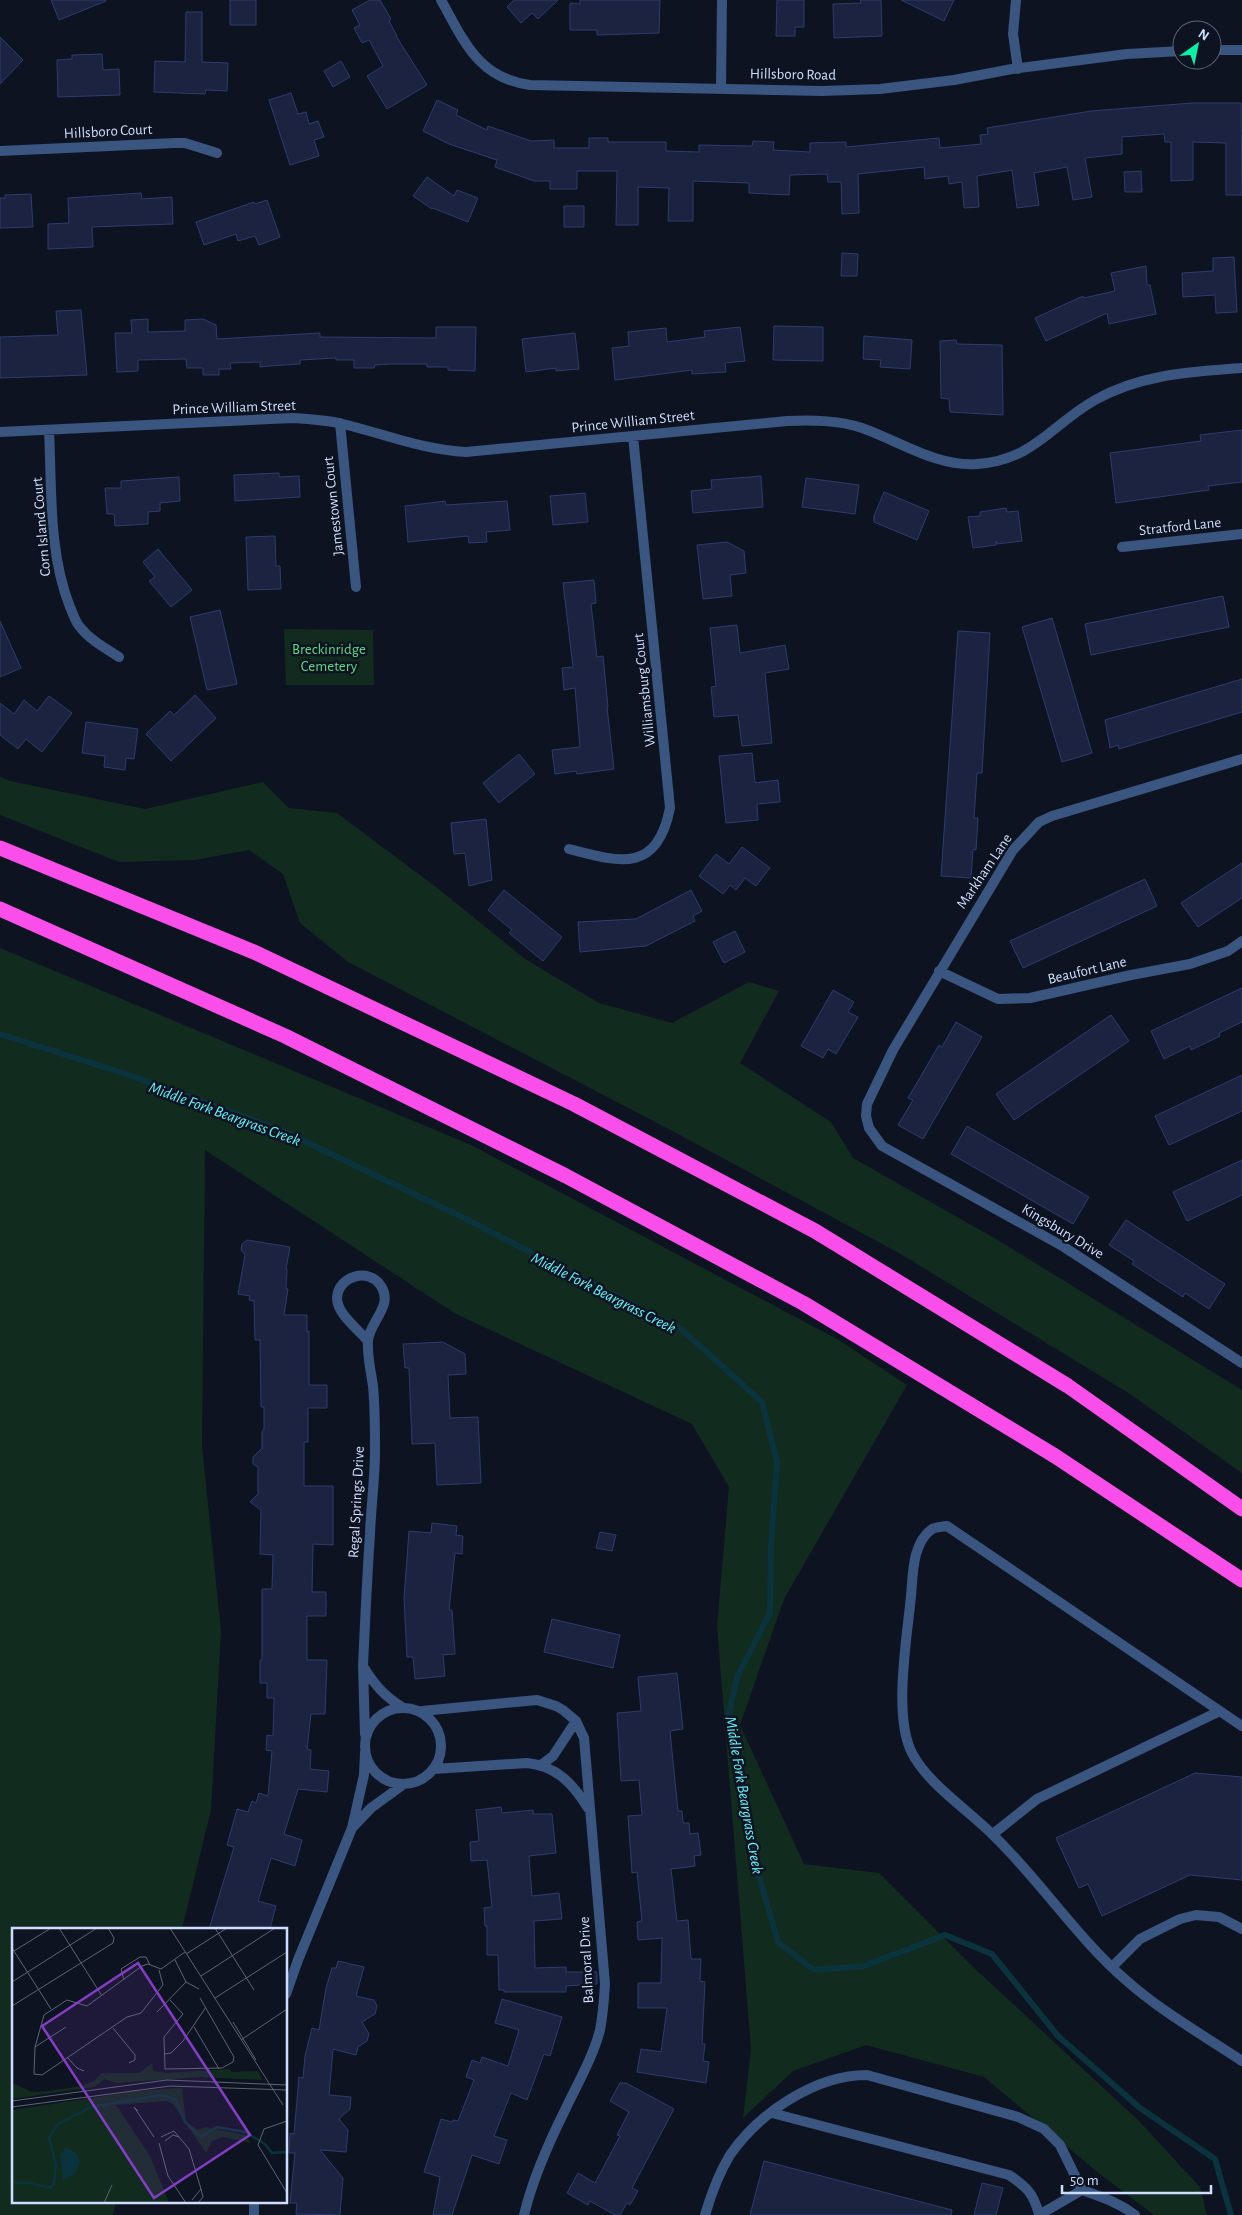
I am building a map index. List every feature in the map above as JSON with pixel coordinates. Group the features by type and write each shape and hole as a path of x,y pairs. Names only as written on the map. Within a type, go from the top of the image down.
{"highway":[{"path":"0,848 263,956 574,1104 806,1227 1068,1386 1242,1509"},
{"path":"0,909 285,1036 566,1176 786,1294 1055,1456 1242,1580"}],"street":[{"name":"Hillsboro Road","path":"441,0 476,58 494,74 520,84 822,91 880,89 1127,54 1172,52"},
{"path":"722,0 722,88"},
{"path":"1016,0 1012,34 1018,69"},
{"path":"1222,50 1242,50"},
{"name":"Hillsboro Court","path":"0,151 185,143 217,152"},
{"name":"Prince William Street","path":"0,432 293,418 340,423 415,445 446,451 466,452 787,421 816,420 860,428 943,460 977,464 1017,455 1039,443 1094,400 1122,386 1174,373 1242,368"},
{"name":"Jamestown Court","path":"340,423 356,587"},
{"name":"Corn Island Court","path":"49,430 55,536 58,565 64,591 78,626 92,640 119,657"},
{"name":"Williamsburg Court","path":"569,849 606,859 623,861 635,859 651,848 660,838 667,825 670,808 633,436"},
{"name":"Stratford Lane","path":"1122,547 1242,534"},
{"name":"Markham Lane","path":"869,1128 866,1116 867,1104 893,1050 1013,850 1039,822 1052,816 1242,759"},
{"name":"Beaufort Lane","path":"939,971 998,999 1030,998 1130,975 1190,964 1228,951 1242,941"},
{"name":"Kingsbury Drive","path":"869,1128 882,1146 1064,1247 1242,1363"},
{"path":"359,1275 369,1276 378,1281 383,1288 385,1299 383,1309 367,1340 340,1310 337,1302 342,1285 350,1278 359,1275"},
{"name":"Regal Springs Drive","path":"365,1740 363,1666 375,1451 373,1388 367,1340"},
{"path":"1242,1726 946,1526 933,1528 924,1537 918,1549 914,1570 903,1696 905,1730 912,1753 925,1772 993,1834 1081,1936 1127,1982 1174,2018 1242,2061"},
{"path":"363,1666 376,1687 402,1707 422,1711 537,1700 556,1706 576,1721 553,1756 541,1765"},
{"path":"288,1988 352,1828 364,1775 365,1740 371,1724 385,1711 402,1707"},
{"path":"365,1752 372,1768 386,1780 412,1784 424,1778 434,1769 440,1757 442,1744 439,1731 432,1720 422,1711"},
{"path":"993,1834 1038,1799 1220,1711"},
{"name":"Balmoral Drive","path":"524,2215 535,2177 549,2141 588,2064 599,2032 604,2008 605,1984 584,1738 576,1721"},
{"name":"Balmoral Drive","path":"434,1769 527,1763 541,1765 561,1774 577,1790 589,1809"},
{"path":"352,1828 370,1808 404,1784"},
{"path":"1112,1967 1140,1939 1180,1919 1196,1915 1219,1917 1242,1929"},
{"path":"704,2215 710,2196 730,2156 749,2132 803,2091 824,2081 849,2075 867,2075 1018,2117 1044,2129 1060,2145 1082,2190 1123,2206 1134,2215"},
{"path":"772,2114 1009,2175 1024,2185 1034,2197 1039,2214 1082,2190"},
{"path":"254,2202 254,2215"}],"green space":[{"name":"Breckinridge Cemetery","path":"284,629 373,630 374,685 286,685"},
{"path":"0,777 10,781 145,809 263,782 289,808 337,813 440,890 525,959 599,1003 672,1023 749,982 779,991 740,1063 831,1122 853,1158 996,1239 1242,1390 1242,1473 1130,1394 899,1253 680,1135 348,962 300,923 283,874 249,850 195,860 119,862 0,815"},
{"path":"0,948 471,1145 837,1339 907,1385 784,1599 740,1725 804,1864 879,1873 970,1964 1139,2121 1200,2187 1207,2215 1154,2215 1096,2171 984,2077 866,2045 793,2071 743,2118 751,2049 717,1626 729,1487 692,1424 456,1314 205,1150 202,1446 221,1631 211,1810 182,1928 12,1928 12,2202 116,2202 113,2215 0,2215"}],"building":[{"path":"51,0 106,0 106,1 59,20"},
{"path":"230,0 256,0 256,25 230,25"},
{"path":"370,0 380,0 391,19 389,21 396,36 427,85 387,109 367,76 383,66 369,40 362,43 354,28 360,25 352,10"},
{"path":"514,0 558,0 538,19 532,13 521,23 507,7"},
{"path":"580,0 660,0 659,33 597,35 597,30 570,30 570,3 580,4"},
{"path":"777,0 804,0 804,27 795,27 795,36 776,36"},
{"path":"860,0 881,0 882,36 834,38 833,4 861,3"},
{"path":"901,0 954,0 944,21"},
{"path":"186,12 202,12 202,62 228,63 227,91 206,90 205,94 154,92 155,61 185,62"},
{"path":"0,37 23,60 0,84"},
{"path":"102,54 103,70 119,69 120,95 58,97 57,60 72,59 72,55"},
{"path":"341,61 350,77 333,87 324,71"},
{"path":"291,93 298,114 306,112 309,124 318,121 324,137 314,140 319,156 290,165 269,100"},
{"path":"437,100 458,110 456,115 487,130 488,126 531,141 554,140 554,148 589,148 589,138 608,138 608,142 666,142 666,151 699,152 699,145 752,146 753,141 774,142 773,150 810,152 810,143 846,142 846,147 939,138 940,148 981,144 980,135 988,134 987,128 1091,111 1192,103 1241,103 1242,195 1226,195 1226,143 1193,142 1193,180 1171,181 1171,142 1165,142 1164,134 1122,137 1122,154 1085,158 1092,197 1073,200 1067,167 1034,173 1039,205 1017,208 1012,170 977,176 979,207 964,208 962,182 949,184 948,176 925,179 924,167 858,174 859,213 842,214 841,182 828,182 827,174 790,175 789,195 749,193 749,183 693,181 693,221 668,221 669,188 638,187 638,225 616,225 617,171 577,171 577,189 550,189 550,181 534,181 495,167 497,160 449,144 423,131"},
{"path":"1141,171 1142,192 1125,192 1124,172"},
{"path":"427,177 454,196 457,190 478,198 468,222 432,209 413,196"},
{"path":"141,193 142,199 172,197 173,224 92,227 93,247 48,249 48,224 69,223 68,198"},
{"path":"31,194 33,227 0,228 0,198 5,198 5,195"},
{"path":"267,200 280,237 259,245 255,236 238,241 236,234 204,245 196,222 254,202 255,204"},
{"path":"564,206 584,206 584,227 564,227"},
{"path":"842,253 858,254 857,276 841,276"},
{"path":"1234,257 1237,312 1216,313 1215,295 1183,297 1182,273 1213,271 1213,258"},
{"path":"1146,266 1147,285 1150,285 1156,314 1109,324 1107,313 1046,341 1035,318 1083,296 1084,298 1115,291 1111,273"},
{"path":"81,310 87,375 0,378 0,337 58,335 56,311"},
{"path":"148,319 148,332 185,331 185,320 203,319 216,325 217,339 320,333 320,337 436,338 436,327 476,327 475,371 448,370 448,367 427,367 427,364 391,364 375,365 374,368 354,368 354,360 336,360 336,358 300,360 300,364 260,367 260,362 230,363 231,369 219,369 219,375 203,375 203,368 187,368 186,359 138,360 138,371 117,372 115,333 132,333 131,320"},
{"path":"774,326 823,327 823,361 773,360"},
{"path":"740,327 745,361 725,363 726,372 692,374 692,370 615,380 612,348 629,346 628,332 666,328 667,342 705,337 704,331"},
{"path":"575,333 579,369 556,371 556,368 526,372 522,339"},
{"path":"864,336 912,340 910,369 880,367 881,360 863,359"},
{"path":"956,340 957,344 1002,345 1003,415 950,412 949,399 941,398 940,341"},
{"path":"1242,430 1242,482 1208,486 1209,490 1116,503 1110,453 1201,441 1200,435"},
{"path":"279,473 279,477 299,476 300,497 235,501 234,475"},
{"path":"761,476 763,507 693,513 691,491 712,489 711,480"},
{"path":"179,477 180,501 160,503 160,511 148,512 148,524 115,526 114,514 107,514 105,488 121,488 121,481"},
{"path":"806,478 859,485 855,514 802,507"},
{"path":"884,492 929,511 917,540 874,522 874,516"},
{"path":"585,493 588,522 553,525 550,496"},
{"path":"445,501 446,505 507,501 510,530 486,532 487,542 469,543 468,536 408,542 405,506"},
{"path":"1006,508 1007,512 1018,511 1022,541 997,544 996,541 996,545 973,548 968,517 980,516 980,512"},
{"path":"275,536 276,566 280,566 281,589 248,590 246,537"},
{"path":"727,542 744,551 746,573 730,575 732,596 703,599 697,545"},
{"path":"158,549 192,590 171,607 149,581 155,577 143,562"},
{"path":"594,580 596,603 591,604 597,657 603,656 614,769 577,774 576,771 555,774 552,750 580,747 575,688 564,690 562,668 573,667 563,583"},
{"path":"1223,596 1229,627 1091,655 1085,624"},
{"path":"220,610 237,684 207,690 190,617"},
{"path":"1052,618 1092,753 1062,762 1022,627"},
{"path":"0,621 21,668 0,677"},
{"path":"737,625 740,653 785,645 789,669 765,673 772,743 742,746 738,715 714,717 711,687 716,686 710,628"},
{"path":"958,631 990,633 982,773 977,773 974,818 978,818 976,850 973,849 971,878 941,876"},
{"path":"1242,679 1242,712 1119,749 1118,745 1110,748 1105,720"},
{"path":"195,695 216,718 171,761 146,734 170,711 174,715"},
{"path":"49,696 72,713 42,752 26,739 18,749 0,735 0,703 14,714 24,700 37,711"},
{"path":"86,722 138,729 134,759 126,758 125,770 104,767 105,756 82,753"},
{"path":"752,753 755,783 778,780 780,802 757,804 758,820 726,823 719,756"},
{"path":"519,754 535,774 499,803 483,783"},
{"path":"486,819 492,880 469,886 465,853 454,854 451,823"},
{"path":"742,847 770,868 756,886 745,878 736,890 730,885 723,894 699,876 716,854 729,864"},
{"path":"1242,863 1242,898 1198,927 1181,903"},
{"path":"1145,879 1157,906 1023,968 1010,941"},
{"path":"504,890 562,937 543,961 509,933 512,930 488,910"},
{"path":"691,890 702,911 693,916 695,921 646,946 580,952 578,922 636,919"},
{"path":"735,931 745,952 724,963 713,942"},
{"path":"1242,988 1242,1022 1219,1033 1220,1036 1191,1050 1190,1046 1164,1059 1151,1031"},
{"path":"833,990 854,1002 848,1012 858,1017 836,1054 828,1049 823,1058 801,1046"},
{"path":"1111,1015 1129,1041 1014,1120 996,1094"},
{"path":"956,1022 982,1037 923,1139 898,1125 913,1100 908,1098 939,1045 942,1047"},
{"path":"1242,1075 1242,1111 1169,1145 1155,1116"},
{"path":"967,1126 1089,1197 1073,1224 951,1154"},
{"path":"1242,1160 1242,1195 1187,1221 1173,1192"},
{"path":"1126,1220 1225,1284 1209,1309 1185,1293 1183,1297 1132,1264 1134,1261 1109,1245"},
{"path":"247,1240 290,1247 286,1269 286,1289 288,1289 284,1315 307,1315 307,1332 309,1331 309,1385 327,1385 327,1408 308,1408 308,1442 304,1442 304,1486 333,1486 333,1545 313,1544 312,1592 326,1592 326,1616 307,1616 307,1660 327,1660 325,1714 311,1714 307,1749 311,1750 310,1769 329,1771 327,1792 298,1789 284,1834 302,1840 295,1866 271,1858 258,1901 276,1906 270,1928 209,1928 234,1847 227,1845 237,1809 248,1812 252,1801 256,1803 259,1793 268,1796 272,1751 266,1750 267,1735 273,1736 274,1698 267,1698 267,1683 260,1683 260,1660 262,1660 262,1589 272,1589 273,1555 260,1554 261,1510 250,1502 258,1494 258,1467 253,1464 253,1457 262,1448 262,1432 264,1429 264,1407 261,1407 260,1340 255,1340 254,1301 249,1300 250,1296 238,1294 245,1255 241,1250 242,1244"},
{"path":"443,1342 465,1354 466,1374 448,1375 450,1418 478,1417 481,1483 437,1485 435,1443 412,1444 409,1368 405,1368 403,1344"},
{"path":"432,1523 457,1526 456,1535 463,1536 462,1554 455,1553 449,1610 452,1610 455,1654 443,1655 445,1676 415,1679 413,1657 407,1657 404,1598 409,1531 431,1533"},
{"path":"600,1532 616,1535 612,1551 596,1548"},
{"path":"552,1619 620,1635 613,1668 544,1652"},
{"path":"677,1673 683,1729 670,1731 678,1811 682,1811 683,1823 689,1823 690,1834 698,1833 701,1855 694,1856 695,1866 671,1869 677,1921 688,1920 691,1959 701,1959 700,1981 705,1982 702,2044 705,2044 703,2061 709,2062 706,2083 637,2072 641,2049 661,2052 667,2008 638,2008 638,1983 661,1983 662,1938 638,1940 637,1922 642,1921 637,1872 632,1873 628,1816 642,1815 639,1780 621,1781 617,1713 641,1711 638,1677"},
{"path":"1195,1773 1242,1777 1242,1880 1190,1875 1102,1916 1088,1884 1079,1888 1056,1838"},
{"path":"501,1807 502,1813 533,1810 533,1814 552,1814 556,1853 529,1856 532,1896 559,1893 562,1919 534,1921 535,1968 566,1967 566,1972 597,1972 597,1984 566,1986 566,1992 504,1992 504,1990 499,1990 498,1955 487,1955 487,1926 485,1926 484,1908 492,1907 487,1860 471,1861 470,1842 479,1841 476,1810"},
{"path":"338,1961 364,1967 356,1996 374,2000 377,2006 375,2014 362,2022 369,2034 367,2041 358,2047 356,2055 333,2049 329,2095 351,2097 350,2109 339,2119 348,2130 346,2152 320,2150 343,2178 340,2215 296,2214 297,2203 290,2203 295,2153 289,2153 290,2133 294,2134 299,2077 303,2078 305,2056 312,2028 319,2030 326,1988 332,1968 336,1968"},
{"path":"502,1999 562,2017 550,2056 544,2054 527,2100 511,2093 494,2136 507,2140 499,2164 472,2155 452,2215 433,2215 440,2177 424,2172 441,2119 452,2122 453,2120 458,2121 474,2080 466,2077 472,2060 480,2063 482,2057 508,2066 519,2030 495,2023"},
{"path":"620,2083 626,2083 674,2109 632,2188 638,2191 630,2205 627,2203 620,2215 615,2215 590,2201 588,2205 567,2193 578,2173 595,2183 620,2136 617,2135 629,2112 610,2101"},
{"path":"764,2161 952,2210 951,2215 750,2215"},
{"path":"982,2183 1003,2188 996,2215 974,2215"}],"waterway":[{"name":"Middle Fork Beargrass Creek","path":"0,1034 123,1073 281,1130 460,1216 682,1330 762,1402 777,1462 771,1547 770,1613 737,1677 728,1717 753,1855 778,1942 814,1970 864,1966 945,1935 992,1954 1058,2036 1140,2108 1215,2159 1231,2215"}]}
